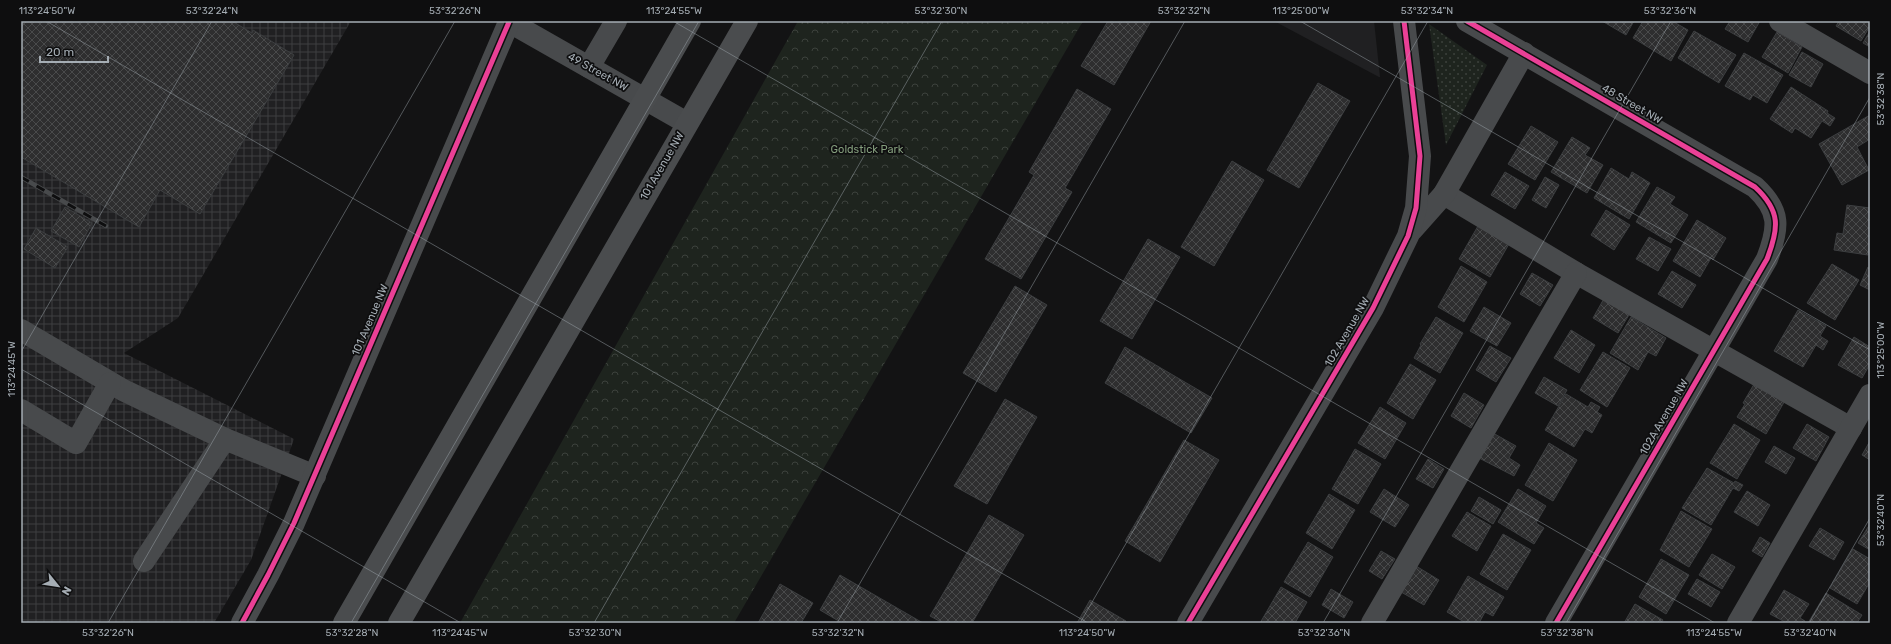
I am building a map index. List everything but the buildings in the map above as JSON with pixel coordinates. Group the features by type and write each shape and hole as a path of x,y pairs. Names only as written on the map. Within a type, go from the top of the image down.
{"main road":[{"path":"344,623 690,21"},
{"name":"101 Avenue NW","path":"399,623 747,21"}],"street":[{"name":"49 Street NW","path":"509,21 687,123"},
{"name":"101 Avenue NW","path":"242,623 268,575 315,476 509,21"},
{"path":"589,67 616,21"},
{"name":"102 Avenue NW","path":"1188,623 1373,308 1408,236 1416,208 1420,156 1404,21"},
{"name":"48 Street NW","path":"1467,21 1755,187 1766,198 1775,216"},
{"path":"1780,21 1870,73"},
{"name":"102 Avenue NW","path":"1408,236 1444,194 1524,53"},
{"path":"1444,194 1576,273 1851,428"},
{"name":"102A Avenue NW","path":"1556,623 1767,259 1775,236 1775,216"},
{"path":"1372,623 1576,273"},
{"path":"21,330 110,383 225,439 315,476"},
{"path":"21,410 76,443 110,383"},
{"path":"1738,623 1870,395"},
{"path":"144,560 225,439"}],"shaded area":[{"path":"21,21 351,21 178,318 124,353 294,439 251,560 214,623 21,623"},
{"path":"1274,21 1374,21 1380,77 1379,77"}],"green space":[{"name":"Goldstick Park","path":"798,21 1083,21 734,623 460,623"},
{"path":"1429,24 1487,65 1446,145"}],"railway":[{"path":"21,177 106,226"}],"cycle path":[{"path":"242,623 294,523 509,22 508,21"},
{"path":"1188,623 1373,308 1408,236 1416,208 1420,156 1404,21"},
{"path":"1467,21 1755,187 1770,204 1775,220 1774,238 1767,259 1556,623"}]}
